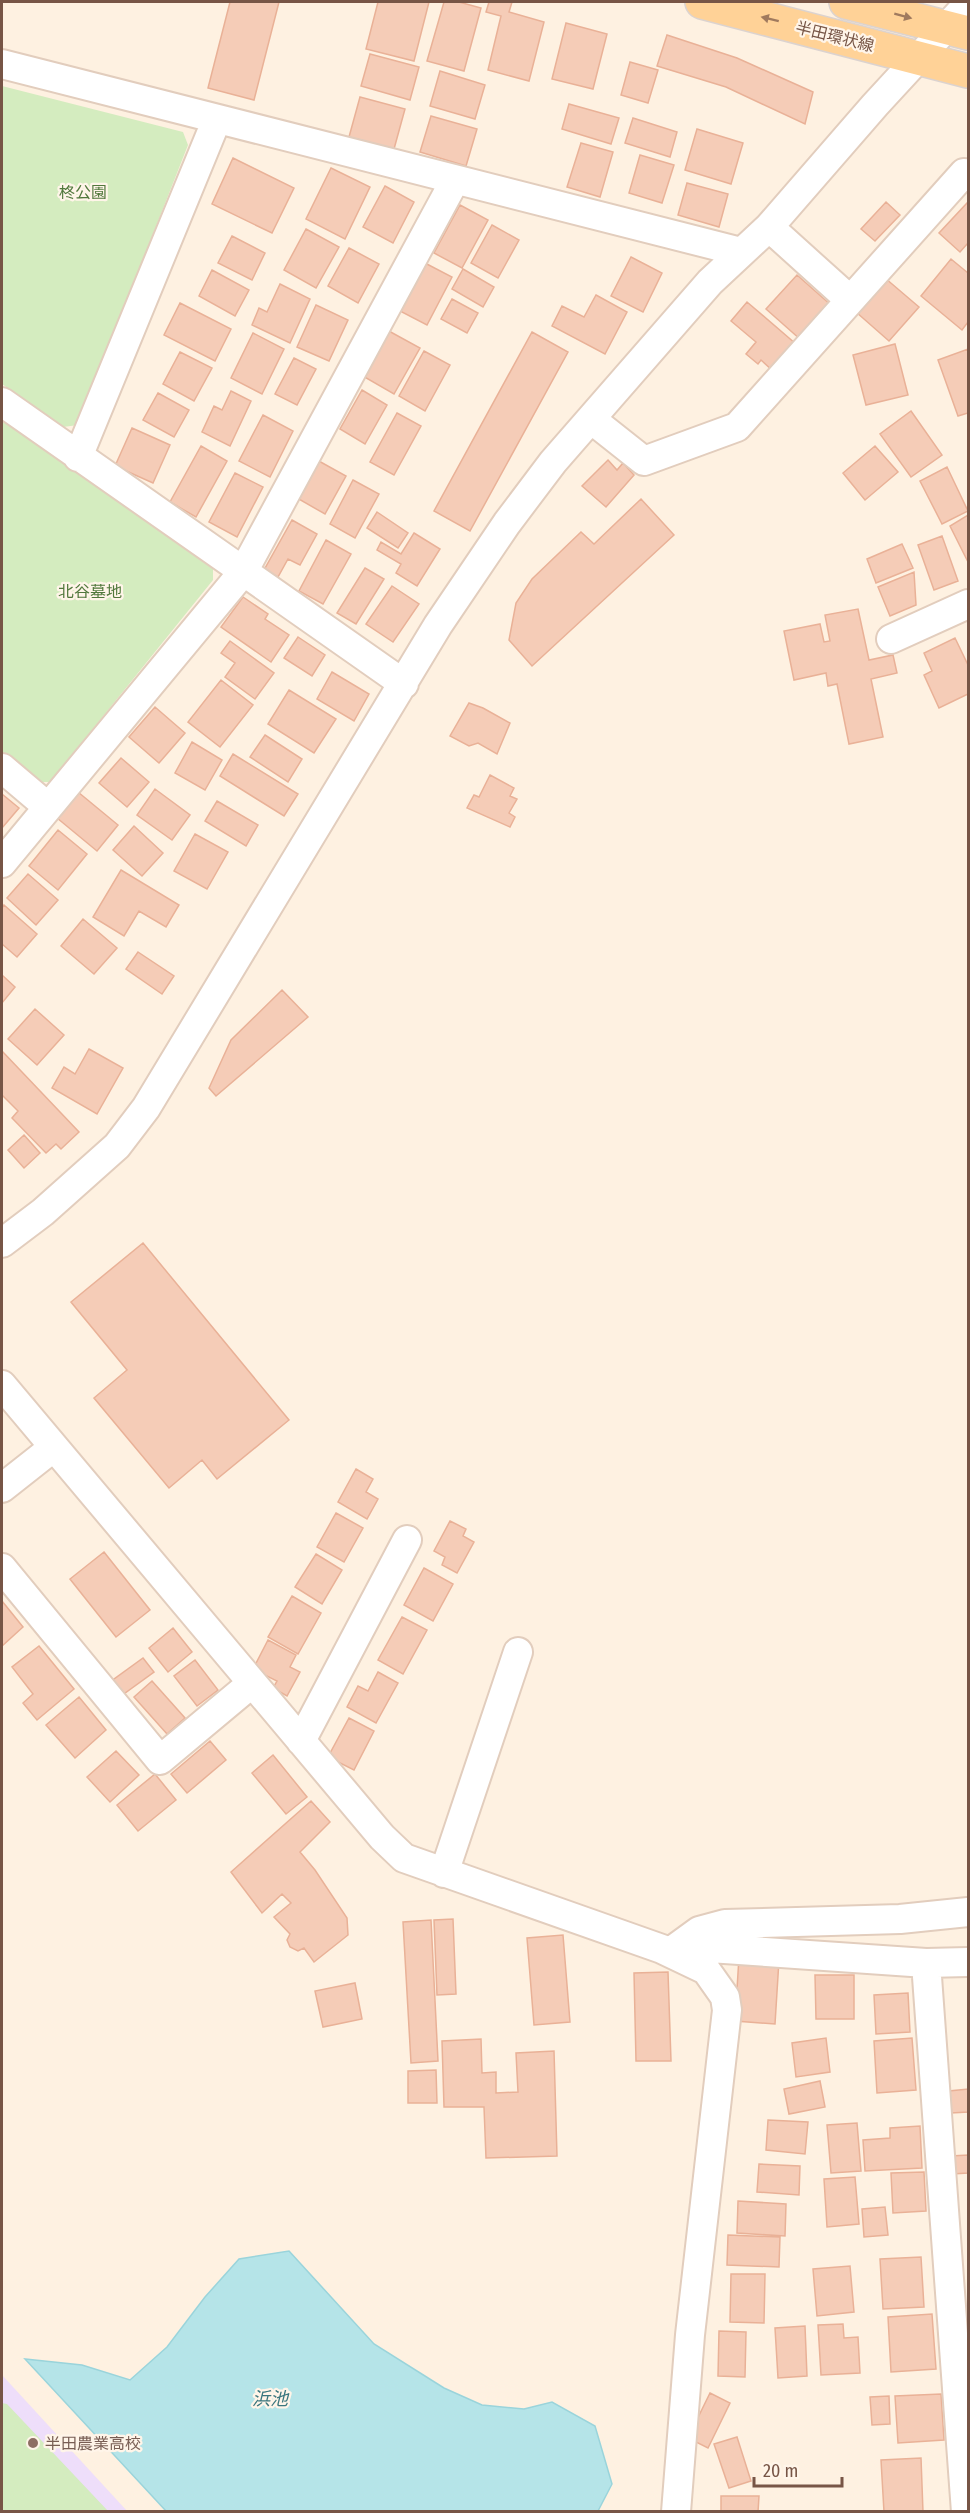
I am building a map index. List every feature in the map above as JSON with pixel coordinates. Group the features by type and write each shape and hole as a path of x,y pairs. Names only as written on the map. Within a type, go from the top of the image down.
{"main road":[{"name":"半田環状線","path":"702,2 969,71"},
{"path":"846,2 958,30"}],"street":[{"path":"2,1242 44,1212 117,1146 146,1108 438,625 507,523 553,462 710,282 769,227 875,105 920,58 958,30 969,4"},
{"path":"2,64 741,252"},
{"path":"78,457 217,119"},
{"path":"591,419 644,461 737,427 964,173 969,177"},
{"path":"2,863 243,572 455,180"},
{"path":"769,227 849,300"},
{"path":"2,402 404,684"},
{"path":"891,639 969,604"},
{"path":"2,768 48,807"},
{"path":"2,1385 251,1684 382,1838 404,1858 671,1948 706,1970 725,1996 727,2010 689,2345 676,2511"},
{"path":"2,1488 54,1447"},
{"path":"301,1741 407,1540"},
{"path":"2,1568 160,1760 251,1684"},
{"path":"444,1873 518,1652"},
{"path":"671,1948 699,1931 724,1924 900,1919 969,1912"},
{"path":"671,1948 926,1963 969,1962"},
{"path":"926,1963 966,2511"}],"shaded area":[{"name":"半田農業高校","path":"2,2375 127,2511 2,2511"}],"green space":[{"name":"柊公園","path":"2,86 183,132 188,145 78,425 63,427 2,384"},
{"name":"北谷墓地","path":"2,419 213,569 213,580 50,782 36,782 2,753"},
{"name":"半田農業高校","path":"2,2403 7,2404 108,2511 2,2511"}],"water":[{"name":"浜池","path":"289,2251 374,2344 444,2388 482,2405 524,2409 552,2402 595,2426 612,2484 598,2511 166,2511 25,2359 82,2365 130,2380 167,2347 205,2297 239,2259"}],"building":[{"path":"230,2 279,2 254,100 208,88"},
{"path":"378,2 429,2 414,61 366,49"},
{"path":"444,2 459,2 481,8 464,71 427,61"},
{"path":"489,2 512,2 509,12 544,22 529,81 488,70 501,16 486,12"},
{"path":"566,23 607,34 593,89 552,79"},
{"path":"667,35 737,58 813,92 805,124 726,87 657,66"},
{"path":"370,54 419,67 410,100 361,86"},
{"path":"630,62 658,70 648,103 621,95"},
{"path":"440,71 485,85 475,119 430,106"},
{"path":"360,97 405,109 394,149 349,137"},
{"path":"569,104 619,118 611,144 562,129"},
{"path":"431,116 477,129 466,166 420,152"},
{"path":"633,118 677,132 670,157 625,143"},
{"path":"697,129 743,143 731,184 685,170"},
{"path":"581,143 613,152 600,197 567,187"},
{"path":"640,155 674,165 662,203 629,193"},
{"path":"233,158 294,188 272,233 212,204"},
{"path":"331,168 370,187 345,239 306,219"},
{"path":"687,183 728,194 719,227 678,215"},
{"path":"385,186 414,202 393,243 363,227"},
{"path":"886,202 900,215 875,241 861,229"},
{"path":"968,202 968,243 960,252 939,233"},
{"path":"460,205 488,220 462,268 434,253"},
{"path":"492,225 519,240 498,278 471,263"},
{"path":"306,229 339,247 316,288 284,270"},
{"path":"232,236 265,253 252,280 218,263"},
{"path":"349,248 379,264 358,303 328,286"},
{"path":"631,257 662,273 643,312 611,296"},
{"path":"951,259 968,273 968,322 962,330 921,296"},
{"path":"423,262 452,277 427,325 398,310"},
{"path":"463,269 494,287 483,307 452,289"},
{"path":"212,270 249,290 235,316 199,296"},
{"path":"797,275 832,306 801,340 766,309"},
{"path":"885,278 919,307 889,341 856,312"},
{"path":"280,284 310,299 290,343 252,325 259,308 267,312"},
{"path":"596,295 627,312 605,354 552,326 562,306 584,317"},
{"path":"452,299 478,313 467,333 441,319"},
{"path":"747,302 796,344 773,371 761,360 758,364 746,354 756,342 731,321"},
{"path":"180,303 231,329 215,361 164,335"},
{"path":"316,305 348,320 329,361 297,347"},
{"path":"387,330 420,348 394,394 361,375"},
{"path":"532,332 568,352 470,531 434,511"},
{"path":"253,333 284,349 262,394 231,378"},
{"path":"895,344 908,395 866,405 853,355"},
{"path":"968,349 968,413 958,416 938,360"},
{"path":"424,351 450,365 425,411 399,396"},
{"path":"180,352 212,368 194,401 163,384"},
{"path":"294,358 316,369 297,405 275,394"},
{"path":"362,390 387,405 365,444 340,429"},
{"path":"231,391 251,401 230,446 202,432 214,406 222,410"},
{"path":"158,393 189,410 174,437 143,420"},
{"path":"911,411 942,455 911,477 880,434"},
{"path":"397,413 421,426 394,475 370,462"},
{"path":"263,415 293,431 270,477 239,461"},
{"path":"132,428 170,445 153,483 115,466"},
{"path":"201,446 227,461 196,517 170,502"},
{"path":"875,446 898,472 865,500 843,473"},
{"path":"317,460 346,476 325,514 297,498"},
{"path":"608,460 617,470 623,463 634,475 606,507 582,486"},
{"path":"947,467 968,511 942,524 920,481"},
{"path":"235,473 263,487 237,537 209,522"},
{"path":"353,480 379,494 355,538 330,524"},
{"path":"641,499 674,535 532,666 509,640 516,603 532,579 581,532 594,544"},
{"path":"377,512 408,533 398,548 367,528"},
{"path":"968,515 968,562 950,526"},
{"path":"292,520 317,534 300,565 288,559 278,577 264,570"},
{"path":"414,533 440,549 417,586 396,573 401,564 377,550 381,542 401,554"},
{"path":"942,536 958,581 934,590 918,545"},
{"path":"326,540 351,554 323,604 299,591"},
{"path":"902,544 913,568 876,583 867,559"},
{"path":"365,568 384,579 356,624 337,613"},
{"path":"914,572 916,605 890,616 878,587"},
{"path":"392,586 419,604 393,642 366,624"},
{"path":"243,597 268,614 265,619 289,635 271,662 221,627"},
{"path":"858,609 869,660 893,655 897,673 871,679 883,737 849,744 837,684 828,686 826,673 794,680 784,631 820,624 824,642 830,641 825,615"},
{"path":"298,637 325,655 312,676 284,658"},
{"path":"955,638 968,665 968,694 939,708 924,675 932,671 924,653"},
{"path":"230,641 274,673 255,699 225,677 235,663 221,653"},
{"path":"332,672 369,694 354,721 317,699"},
{"path":"221,680 253,705 220,747 188,722"},
{"path":"289,690 336,719 314,753 268,724"},
{"path":"469,703 510,723 497,754 478,743 469,746 450,736"},
{"path":"155,707 185,733 159,763 129,737"},
{"path":"265,735 302,759 288,782 250,757"},
{"path":"192,742 222,760 205,790 175,773"},
{"path":"233,754 298,794 284,816 220,776"},
{"path":"121,758 149,782 127,807 99,783"},
{"path":"490,775 514,788 510,796 517,799 509,813 515,817 510,827 467,808 474,795 479,797"},
{"path":"155,789 190,815 172,840 137,815"},
{"path":"78,792 118,825 97,851 57,818"},
{"path":"2,794 19,808 2,828"},
{"path":"217,801 258,825 246,846 205,821"},
{"path":"134,826 163,853 142,876 113,850"},
{"path":"58,830 87,854 58,890 29,866"},
{"path":"195,834 228,852 207,889 174,871"},
{"path":"121,870 179,905 166,927 139,911 124,936 93,917"},
{"path":"28,874 58,900 36,925 7,898"},
{"path":"4,905 37,934 17,957 2,944 2,908"},
{"path":"83,919 117,948 94,974 61,946"},
{"path":"138,952 174,976 162,994 126,969"},
{"path":"2,975 15,987 2,1003"},
{"path":"282,990 308,1017 216,1096 209,1088 231,1040"},
{"path":"35,1009 64,1035 37,1065 8,1039"},
{"path":"89,1049 123,1068 97,1114 52,1088 64,1067 75,1074"},
{"path":"2,1051 79,1132 61,1149 56,1144 46,1153 12,1118 18,1111 2,1095"},
{"path":"24,1135 40,1153 24,1168 8,1150"},
{"path":"143,1243 289,1420 217,1479 202,1460 169,1488 94,1398 127,1370 71,1302"},
{"path":"356,1469 373,1479 366,1492 378,1499 367,1519 338,1502"},
{"path":"336,1513 363,1528 344,1562 317,1547"},
{"path":"450,1521 466,1529 463,1536 474,1542 457,1573 442,1565 445,1557 434,1551"},
{"path":"104,1552 150,1610 116,1637 70,1579"},
{"path":"316,1554 342,1570 322,1604 295,1587"},
{"path":"424,1568 453,1584 433,1621 404,1605"},
{"path":"292,1596 321,1613 298,1654 268,1637"},
{"path":"2,1601 23,1627 2,1646"},
{"path":"402,1617 427,1630 403,1674 378,1660"},
{"path":"173,1628 192,1652 168,1672 149,1648"},
{"path":"268,1640 296,1655 290,1667 300,1672 287,1696 273,1688 277,1681 253,1669"},
{"path":"39,1646 74,1689 37,1720 23,1703 33,1694 12,1667"},
{"path":"143,1658 154,1672 121,1696 110,1682"},
{"path":"195,1660 218,1690 197,1706 174,1676"},
{"path":"378,1672 398,1683 376,1723 347,1707 358,1686 368,1691"},
{"path":"152,1681 185,1718 167,1734 134,1697"},
{"path":"79,1697 106,1730 75,1758 46,1725"},
{"path":"349,1718 374,1731 354,1770 328,1757"},
{"path":"210,1741 226,1760 187,1793 171,1774"},
{"path":"116,1751 139,1775 110,1802 87,1777"},
{"path":"273,1755 307,1797 286,1814 252,1773"},
{"path":"155,1774 176,1800 138,1831 117,1805"},
{"path":"311,1801 330,1822 300,1852 347,1918 348,1935 314,1962 304,1948 298,1951 290,1947 287,1940 290,1934 274,1917 291,1903 282,1894 262,1913 231,1872"},
{"path":"453,1919 456,1994 437,1995 434,1920"},
{"path":"431,1920 438,2061 411,2063 403,1922"},
{"path":"563,1935 570,2022 534,2025 527,1938"},
{"path":"739,1957 779,1960 775,2024 735,2021"},
{"path":"668,1972 671,2061 636,2061 634,1973"},
{"path":"815,1975 854,1975 854,2019 816,2019"},
{"path":"355,1983 362,2019 323,2027 315,1991"},
{"path":"908,1993 910,2032 876,2034 874,1995"},
{"path":"826,2038 830,2072 796,2077 792,2043"},
{"path":"912,2038 916,2090 877,2093 874,2041"},
{"path":"481,2039 482,2073 496,2072 496,2093 518,2092 516,2053 554,2051 557,2156 486,2158 484,2107 444,2107 442,2041"},
{"path":"436,2070 437,2103 408,2103 408,2071"},
{"path":"820,2081 825,2107 789,2114 784,2089"},
{"path":"968,2089 968,2112 951,2113 949,2091"},
{"path":"768,2120 808,2122 805,2154 766,2150"},
{"path":"857,2123 861,2171 831,2173 827,2125"},
{"path":"920,2126 922,2168 865,2171 863,2140 890,2138 890,2128"},
{"path":"968,2155 968,2173 952,2174 951,2156"},
{"path":"759,2164 800,2166 799,2195 757,2192"},
{"path":"924,2172 926,2211 893,2213 891,2173"},
{"path":"855,2177 859,2224 827,2227 824,2179"},
{"path":"738,2201 786,2204 785,2236 737,2233"},
{"path":"885,2207 888,2235 864,2237 862,2209"},
{"path":"728,2235 780,2237 779,2267 727,2265"},
{"path":"921,2257 924,2307 883,2309 880,2259"},
{"path":"850,2266 854,2312 817,2316 813,2269"},
{"path":"731,2274 765,2274 764,2323 730,2322"},
{"path":"932,2314 936,2369 891,2372 888,2317"},
{"path":"843,2324 844,2338 858,2337 860,2373 821,2375 818,2325"},
{"path":"805,2326 807,2376 778,2378 775,2328"},
{"path":"719,2331 746,2332 745,2377 718,2376"},
{"path":"710,2393 730,2403 708,2448 688,2438"},
{"path":"941,2394 944,2440 898,2443 895,2396"},
{"path":"889,2396 890,2424 872,2425 870,2397"},
{"path":"737,2437 751,2481 729,2488 714,2444"},
{"path":"921,2458 923,2512 884,2512 881,2460"},
{"path":"721,2496 759,2496 758,2512 721,2512"}],"place":[{"name":"半田農業高校","path":"33,2443"}]}
